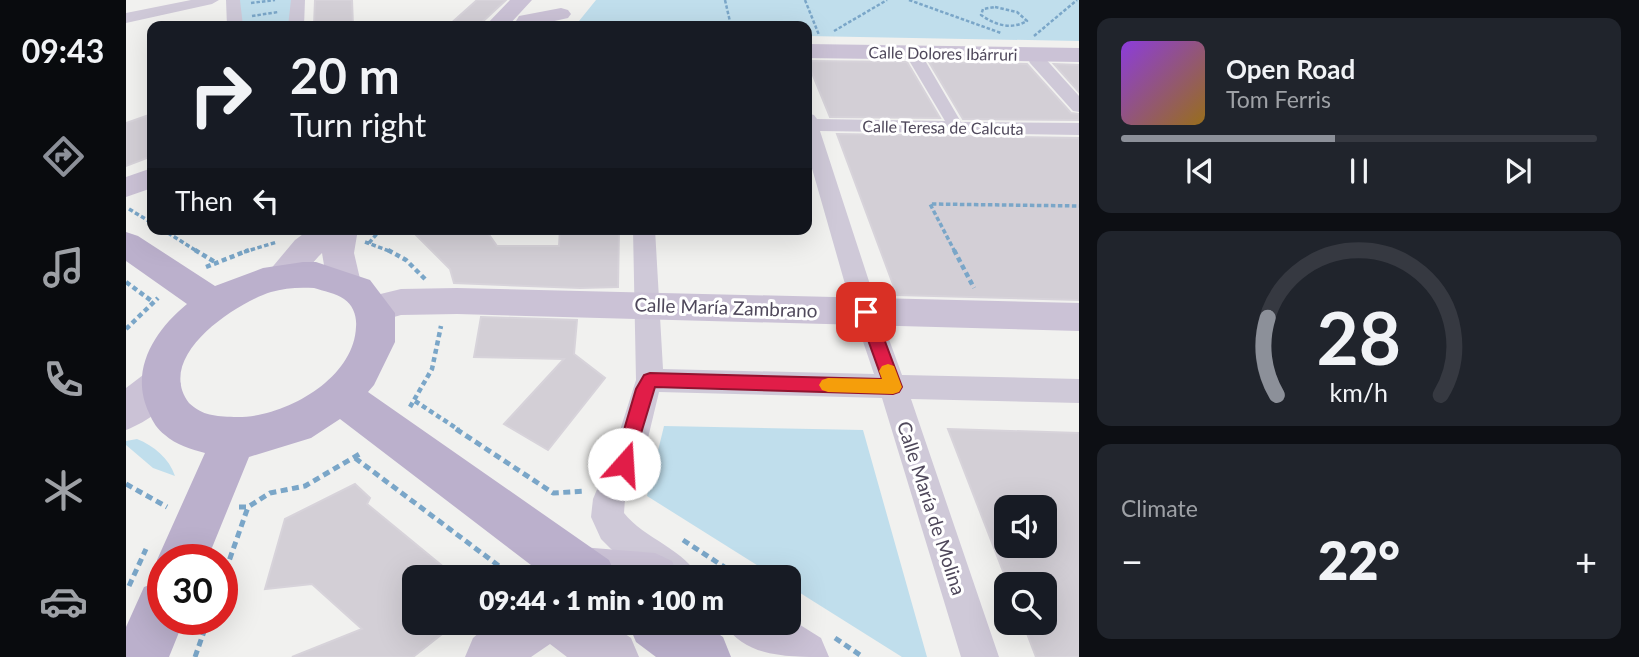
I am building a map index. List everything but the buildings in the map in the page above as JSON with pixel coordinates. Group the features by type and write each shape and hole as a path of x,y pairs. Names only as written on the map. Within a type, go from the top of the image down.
{"main road":[{"path":"521,14 557,10"},
{"name":"Calle Dolores Ibárruri","path":"814,45 1079,55"},
{"path":"126,188 147,179"},
{"path":"281,277 307,248 323,235"},
{"path":"344,283 338,253 356,236"},
{"path":"126,244 213,304"},
{"path":"316,275 344,283 362,294 373,309 377,330 372,354 357,379 341,396 311,417 287,428 236,438 202,433 176,419 168,409 161,384 163,367 175,341 188,325 213,304 238,290 281,277 316,275"},
{"name":"Calle María Zambrano","path":"373,309 401,302 457,301 1079,317"},
{"path":"126,412 161,384"},
{"path":"341,396 574,565"},
{"path":"189,544 236,438"},
{"path":"141,657 150,635"},
{"path":"492,657 516,635"},
{"path":"581,635 612,657"},
{"path":"646,635 660,657"},
{"path":"672,635 703,657"},
{"path":"768,635 802,657"}],"street":[{"path":"126,18 212,0"},
{"path":"233,0 235,21"},
{"path":"915,57 953,120"},
{"path":"1036,59 1079,107"},
{"name":"Calle Teresa de Calcuta","path":"812,123 1079,129"},
{"name":"Calle María de Molina","path":"812,139 980,657"},
{"path":"644,235 650,380 645,389 632,442 606,508 607,520 621,537 662,565"},
{"path":"650,380 1079,391"}],"path":[{"path":"725,0 730,21"},
{"path":"805,0 809,21"},
{"path":"832,32 887,0"},
{"path":"909,0 1000,33"},
{"path":"988,0 995,7 1023,15 1027,21 1021,25 1008,26 992,22 981,15 983,9 995,7"},
{"path":"1026,42 1077,0"},
{"path":"239,21 298,5"},
{"path":"974,289 930,204 1079,206"},
{"path":"126,207 147,220"},
{"path":"172,235 215,262"},
{"path":"126,282 153,302"},
{"path":"415,401 553,493 592,490 611,496"},
{"path":"355,458 498,565"},
{"path":"126,484 165,507"},
{"path":"235,544 248,507"},
{"path":"675,535 721,565"},
{"path":"195,657 203,635"}],"shaded area":[{"path":"237,0 292,0 290,21 239,21"},
{"path":"596,0 1079,0 1079,41 812,36 812,21 579,21"},
{"path":"664,426 863,430 927,657 902,657 801,594 801,565 757,565 647,496"},
{"path":"137,439 160,453 175,476 153,468 126,445 126,441"}],"slow traffic":[{"path":"828,385 893,387 888,371"}],"route":[{"path":"624,464 645,389 650,380 893,387 866,312"}]}
